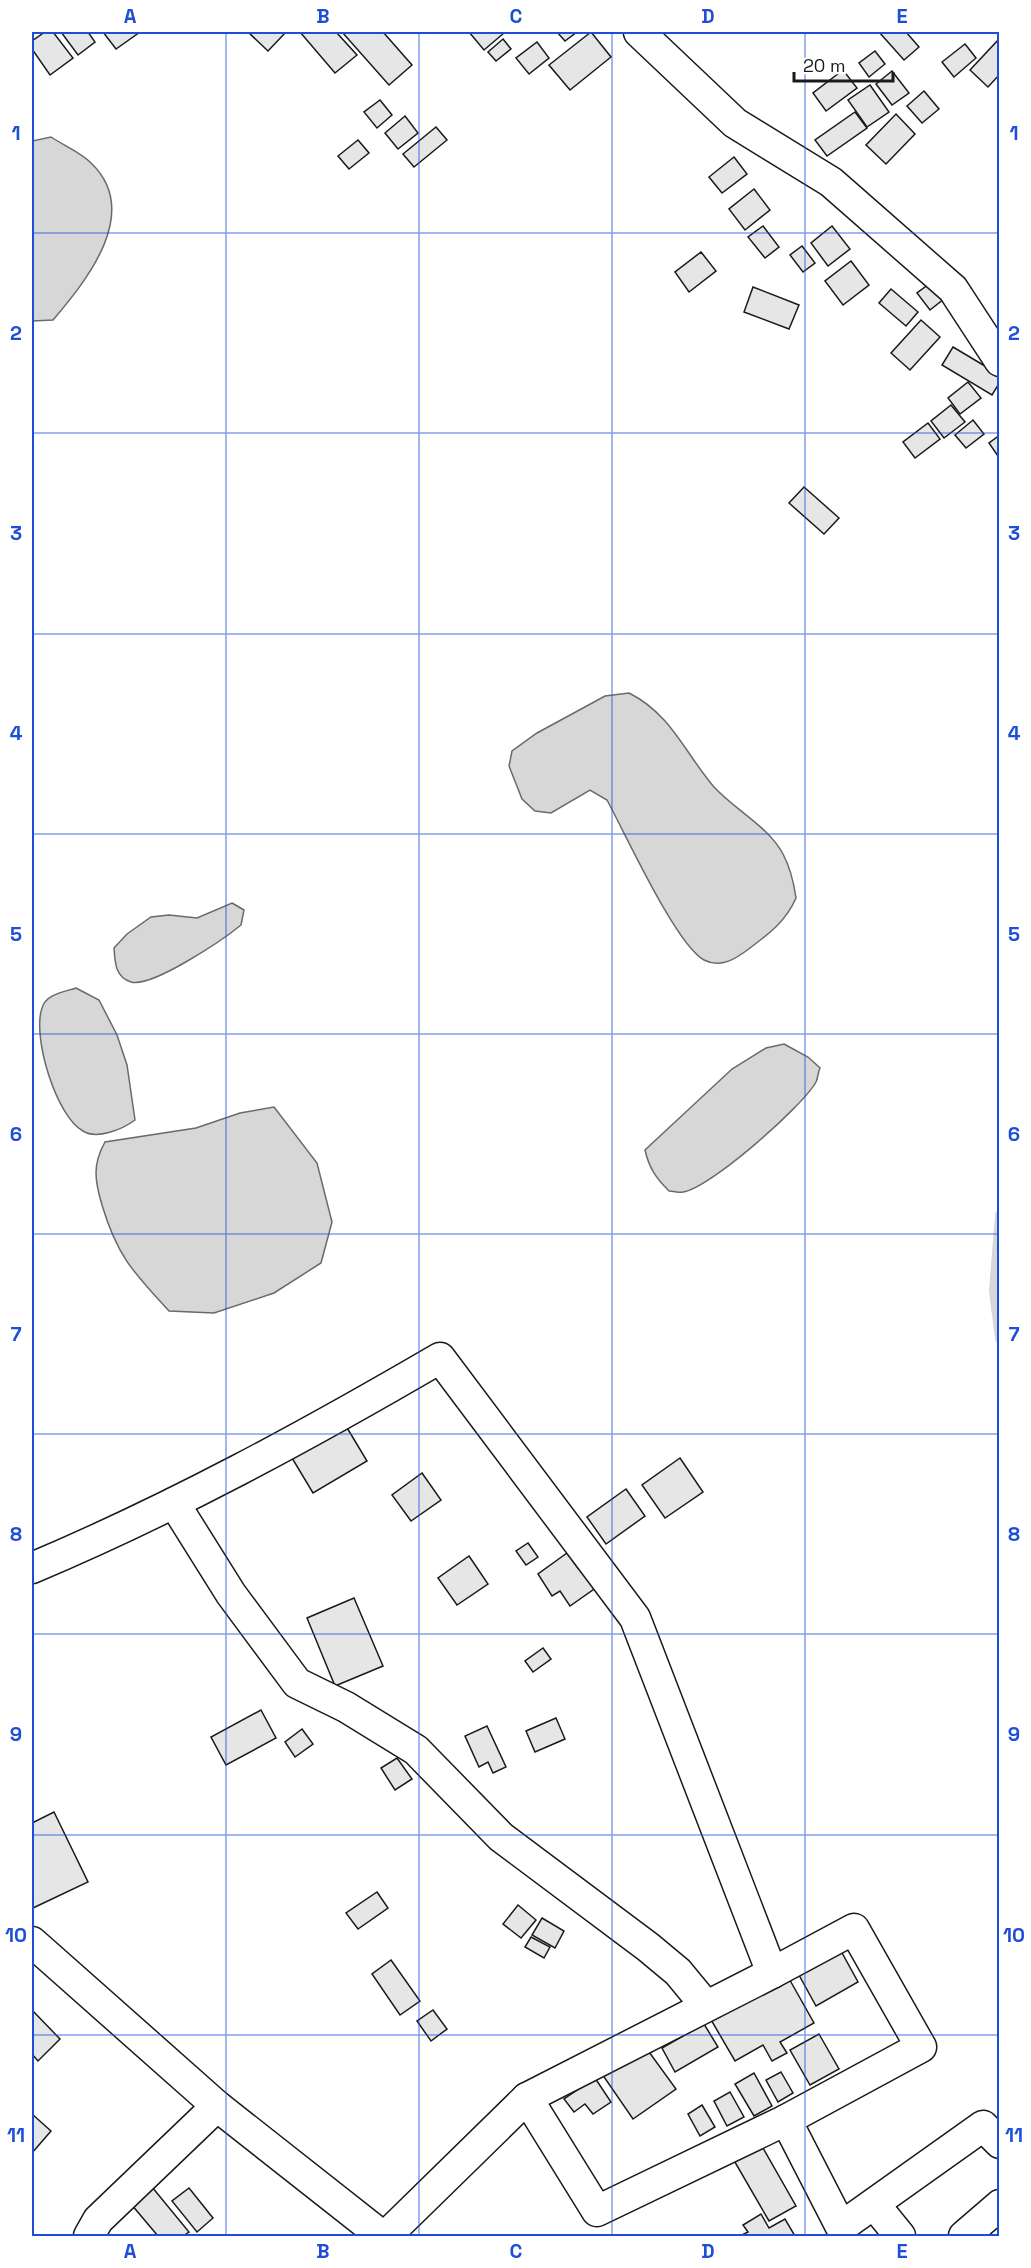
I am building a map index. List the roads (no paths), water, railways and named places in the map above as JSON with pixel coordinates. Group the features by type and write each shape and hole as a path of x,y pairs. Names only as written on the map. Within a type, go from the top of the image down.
{"street":[{"path":"639,32 735,123 831,182 953,289 999,361"},
{"path":"32,1568 121,1530 174,1503 361,1404 440,1358 635,1618 772,1973"},
{"path":"174,1503 231,1594 297,1683 346,1707 416,1750 501,1837 655,1953 678,1972 706,2006"},
{"path":"32,1942 217,2106 384,2236 527,2098 854,1929 921,2047 786,2120 597,2211 527,2098"},
{"path":"89,2236 98,2220 217,2106"},
{"path":"786,2120 841,2227 983,2126 999,2143"},
{"path":"874,2204 900,2236"},
{"path":"964,2236 999,2205"}],"waterway":[{"path":"1000,1215 994,1291 1000,1339"}]}
